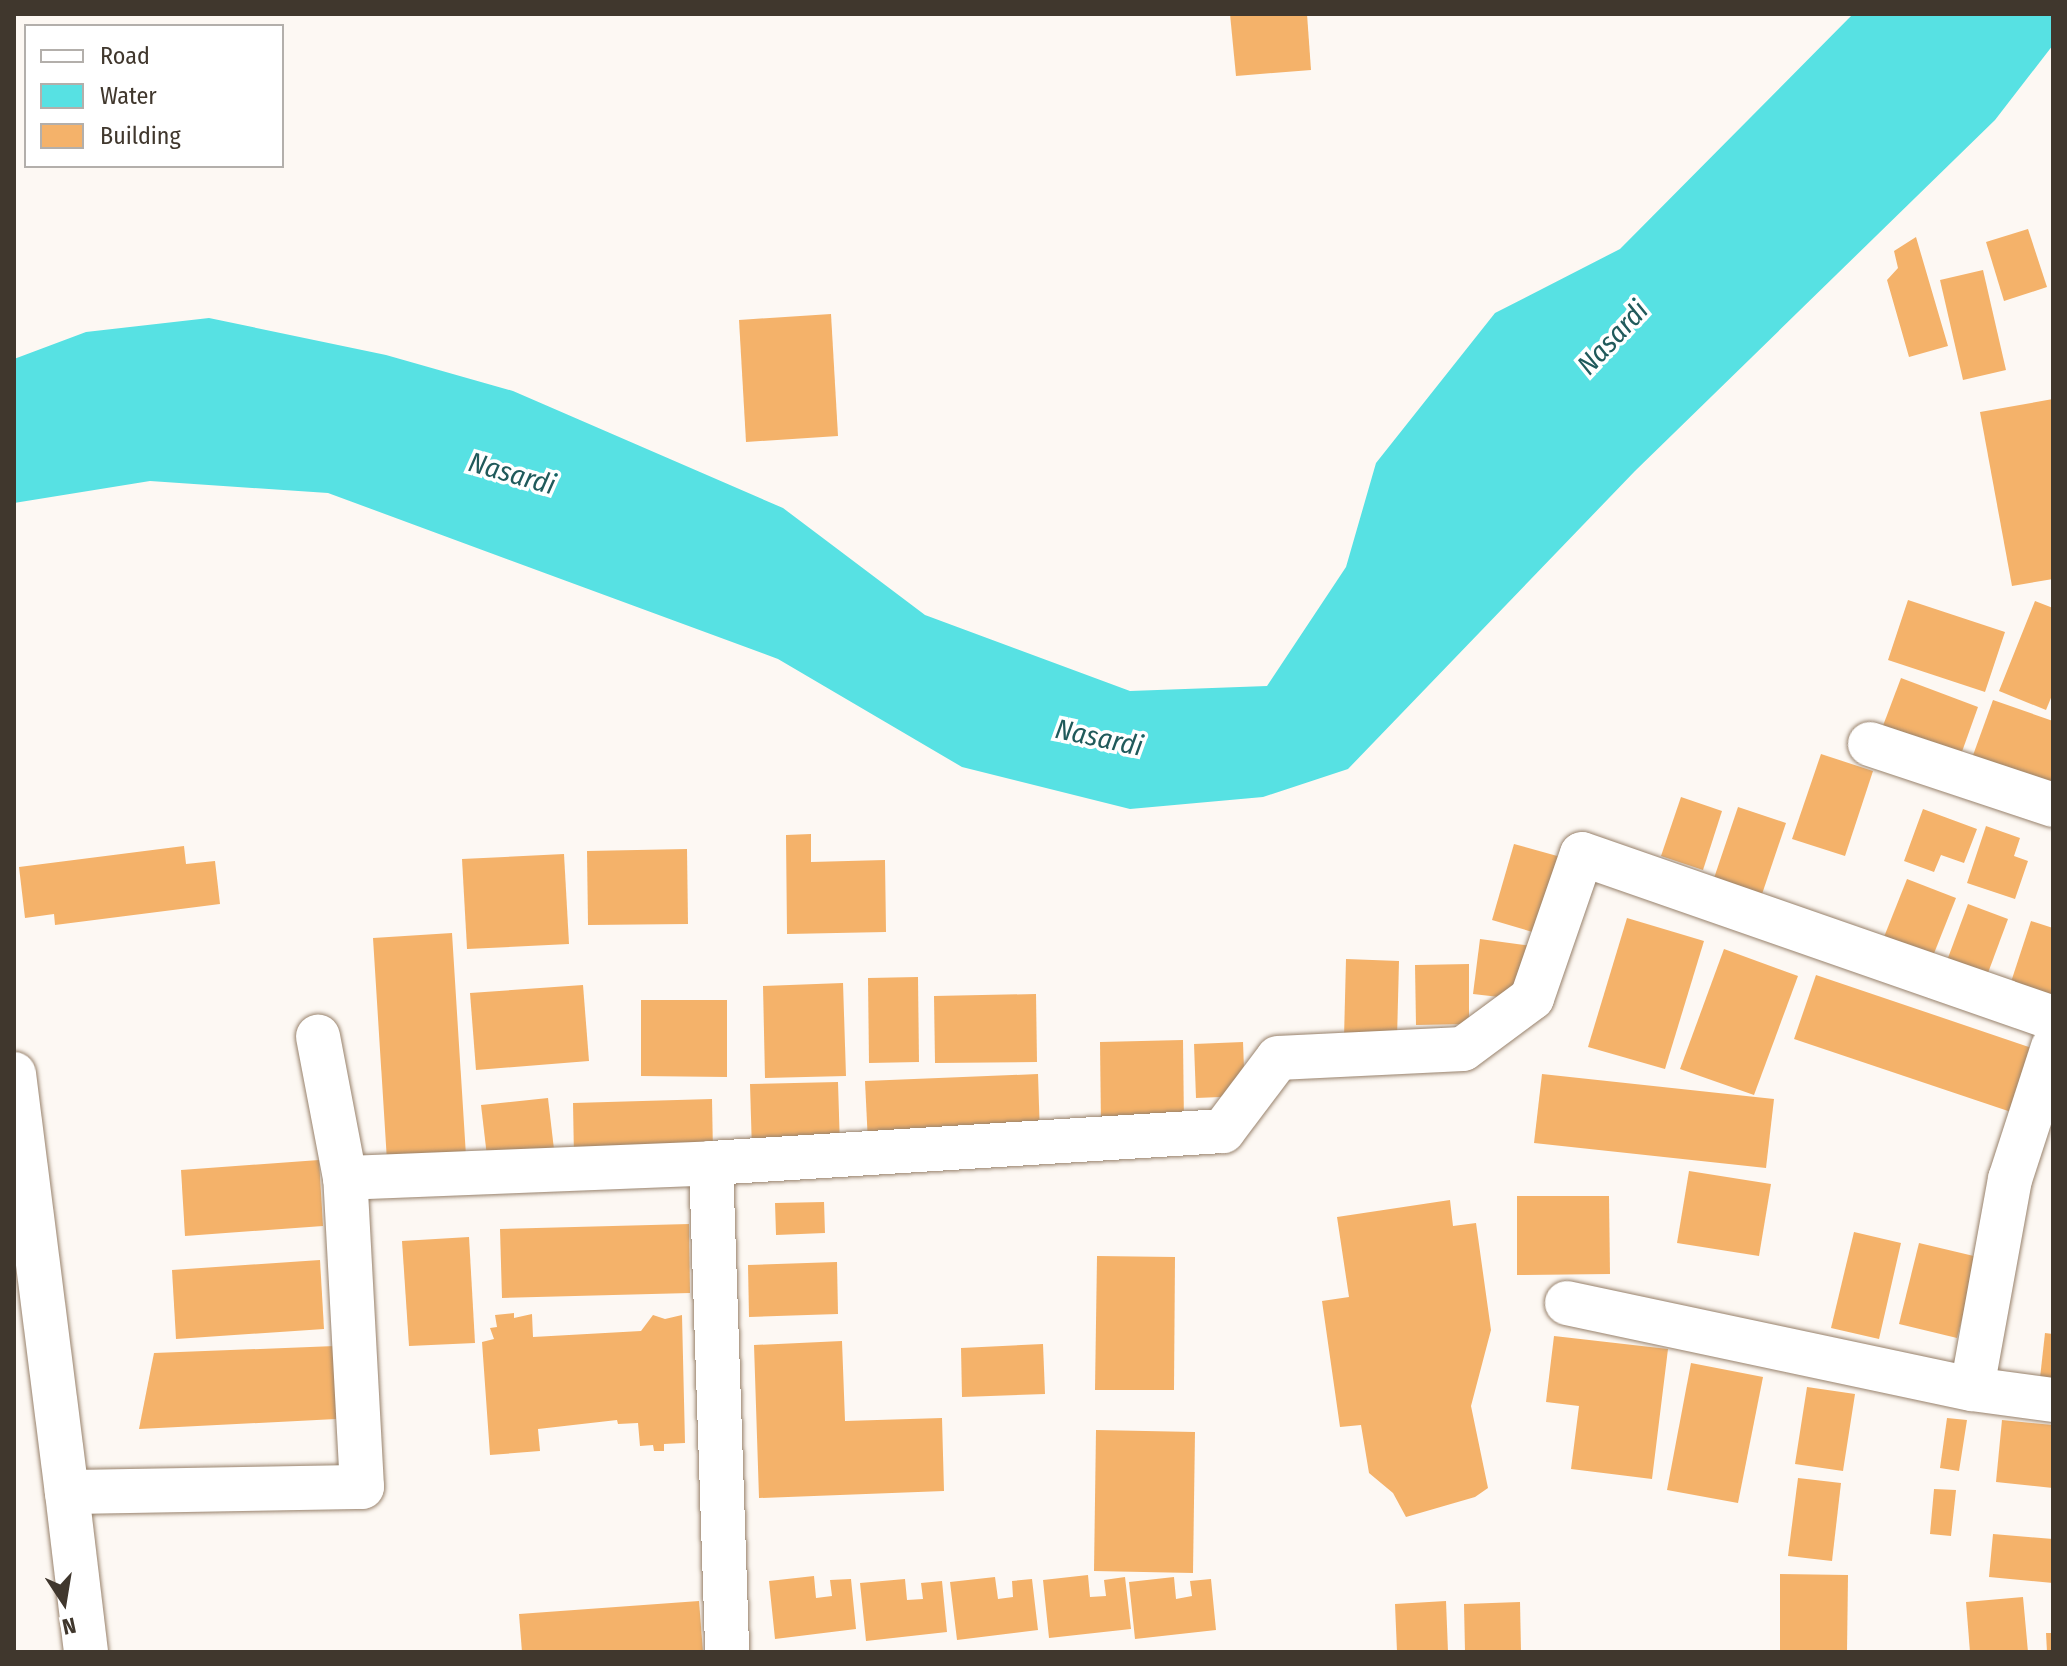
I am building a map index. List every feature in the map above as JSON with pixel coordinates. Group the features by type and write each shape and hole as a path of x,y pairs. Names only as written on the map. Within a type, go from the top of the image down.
{"street":[{"path":"1870,744 2053,805"},
{"path":"345,1178 711,1163 1223,1131 1278,1058 1463,1049 1532,998 1582,854 2053,1018"},
{"path":"67,1492 362,1487 345,1178 318,1037"},
{"path":"1972,1389 2010,1179 2053,1047"},
{"path":"14,1074 86,1652"},
{"path":"711,1163 727,1652"},
{"path":"1567,1303 1972,1389 2053,1400"}],"water":[{"name":"Nasardi","path":"1853,14 2053,14 2053,45 1995,120 1635,471 1348,769 1263,797 1130,809 962,767 778,659 328,493 150,481 14,503 14,359 86,332 209,318 386,355 513,391 783,508 925,615 1130,691 1267,686 1346,567 1376,463 1495,313 1620,249"}],"building":[{"path":"1230,14 1307,14 1311,70 1236,76"},
{"path":"2028,229 2047,287 2004,301 1986,242"},
{"path":"1916,237 1948,346 1909,357 1887,280 1898,268 1894,251"},
{"path":"1983,270 2006,370 1963,380 1940,280"},
{"path":"831,314 838,436 746,442 739,320"},
{"path":"2053,399 2053,579 2012,586 1980,412"},
{"path":"1908,600 2005,632 1985,692 1888,660"},
{"path":"2035,601 2053,608 2053,693 2046,710 1999,691"},
{"path":"1901,678 1978,707 1959,760 1881,731"},
{"path":"1993,700 2053,721 2051,785 1972,758"},
{"path":"1821,754 1873,771 1845,856 1792,839"},
{"path":"1681,797 1722,811 1703,870 1661,856"},
{"path":"1738,807 1786,823 1759,903 1711,887"},
{"path":"1923,809 1977,829 1964,863 1941,855 1934,872 1904,861"},
{"path":"1986,826 2020,838 2014,856 2028,861 2015,899 1967,883"},
{"path":"811,834 811,862 885,860 886,932 787,934 786,835"},
{"path":"1514,844 1568,859 1546,936 1492,920"},
{"path":"184,846 186,864 215,861 220,904 55,925 54,914 25,918 19,867"},
{"path":"687,849 688,924 588,925 587,851"},
{"path":"564,854 569,944 467,949 462,859"},
{"path":"1907,879 1956,898 1931,961 1882,942"},
{"path":"1968,904 2008,919 1985,981 1945,966"},
{"path":"1627,918 1704,941 1665,1069 1588,1047"},
{"path":"2031,921 2053,928 2053,1002 2009,988"},
{"path":"452,933 466,1156 387,1161 373,938"},
{"path":"1480,939 1532,946 1525,1000 1473,994"},
{"path":"1724,949 1798,976 1754,1095 1680,1069"},
{"path":"1346,959 1399,961 1397,1039 1344,1038"},
{"path":"1469,964 1469,1024 1416,1025 1415,965"},
{"path":"1816,975 2041,1051 2020,1115 1794,1039"},
{"path":"918,977 919,1062 869,1063 868,978"},
{"path":"843,983 846,1076 765,1078 763,986"},
{"path":"583,985 589,1061 476,1070 470,993"},
{"path":"1036,994 1037,1062 935,1063 934,996"},
{"path":"641,1000 727,1000 727,1077 641,1076"},
{"path":"1183,1040 1184,1126 1101,1127 1100,1042"},
{"path":"1243,1042 1245,1096 1196,1098 1194,1044"},
{"path":"1038,1074 1040,1136 868,1143 865,1081"},
{"path":"1542,1074 1774,1099 1766,1168 1534,1143"},
{"path":"838,1082 840,1148 752,1151 750,1084"},
{"path":"548,1098 555,1158 488,1165 481,1105"},
{"path":"712,1099 713,1154 574,1158 573,1103"},
{"path":"319,1160 323,1226 185,1236 181,1170"},
{"path":"1689,1171 1771,1184 1759,1256 1677,1243"},
{"path":"1517,1196 1609,1196 1610,1274 1517,1275"},
{"path":"1450,1200 1453,1226 1476,1223 1491,1330 1471,1406 1488,1488 1475,1497 1406,1517 1393,1493 1369,1473 1361,1425 1340,1427 1322,1301 1349,1297 1337,1217"},
{"path":"824,1202 825,1233 776,1235 775,1203"},
{"path":"689,1224 690,1293 502,1298 500,1229"},
{"path":"1854,1232 1901,1243 1879,1339 1831,1328"},
{"path":"469,1237 475,1343 409,1346 402,1241"},
{"path":"1919,1243 1978,1257 1957,1338 1899,1324"},
{"path":"1097,1256 1175,1257 1174,1390 1095,1390"},
{"path":"320,1260 324,1329 176,1339 172,1270"},
{"path":"837,1262 838,1314 749,1317 748,1265"},
{"path":"514,1313 514,1318 532,1314 533,1337 641,1331 653,1315 665,1319 682,1315 685,1443 664,1444 664,1451 654,1451 653,1445 640,1446 638,1423 618,1424 617,1420 538,1429 540,1451 490,1455 482,1342 494,1339 490,1328 497,1327 495,1315"},
{"path":"2045,1333 2053,1334 2053,1389 2039,1387"},
{"path":"1554,1336 1668,1349 1652,1479 1571,1469 1579,1406 1546,1402"},
{"path":"842,1341 845,1421 942,1418 944,1491 759,1498 754,1345"},
{"path":"1043,1344 1045,1394 962,1397 961,1348"},
{"path":"335,1346 336,1419 139,1429 154,1353"},
{"path":"1691,1363 1763,1377 1738,1503 1667,1490"},
{"path":"1807,1387 1855,1394 1843,1471 1795,1464"},
{"path":"1947,1418 1967,1420 1959,1471 1940,1468"},
{"path":"2002,1420 2053,1425 2053,1488 1996,1482"},
{"path":"1096,1430 1195,1432 1193,1573 1094,1571"},
{"path":"1798,1478 1841,1483 1832,1561 1788,1556"},
{"path":"1934,1489 1956,1490 1951,1536 1930,1534"},
{"path":"1993,1534 2053,1539 2053,1583 1989,1577"},
{"path":"1780,1574 1848,1575 1847,1652 1780,1652"},
{"path":"1088,1575 1090,1597 1106,1596 1104,1580 1125,1577 1131,1629 1049,1638 1043,1580"},
{"path":"814,1576 816,1598 832,1596 830,1580 851,1579 856,1629 775,1639 769,1581"},
{"path":"995,1577 998,1599 1013,1597 1012,1581 1032,1579 1038,1630 957,1640 950,1582"},
{"path":"1174,1577 1176,1599 1192,1596 1190,1581 1211,1579 1216,1630 1135,1639 1129,1582"},
{"path":"905,1579 907,1600 923,1599 921,1583 942,1581 947,1632 866,1641 860,1583"},
{"path":"2023,1597 2028,1652 1970,1652 1966,1602"},
{"path":"699,1601 703,1652 522,1652 519,1614"},
{"path":"1446,1601 1448,1652 1397,1652 1395,1604"},
{"path":"1520,1602 1521,1652 1465,1652 1464,1604"},
{"path":"2046,1633 2053,1633 2053,1652 2047,1652"}]}
